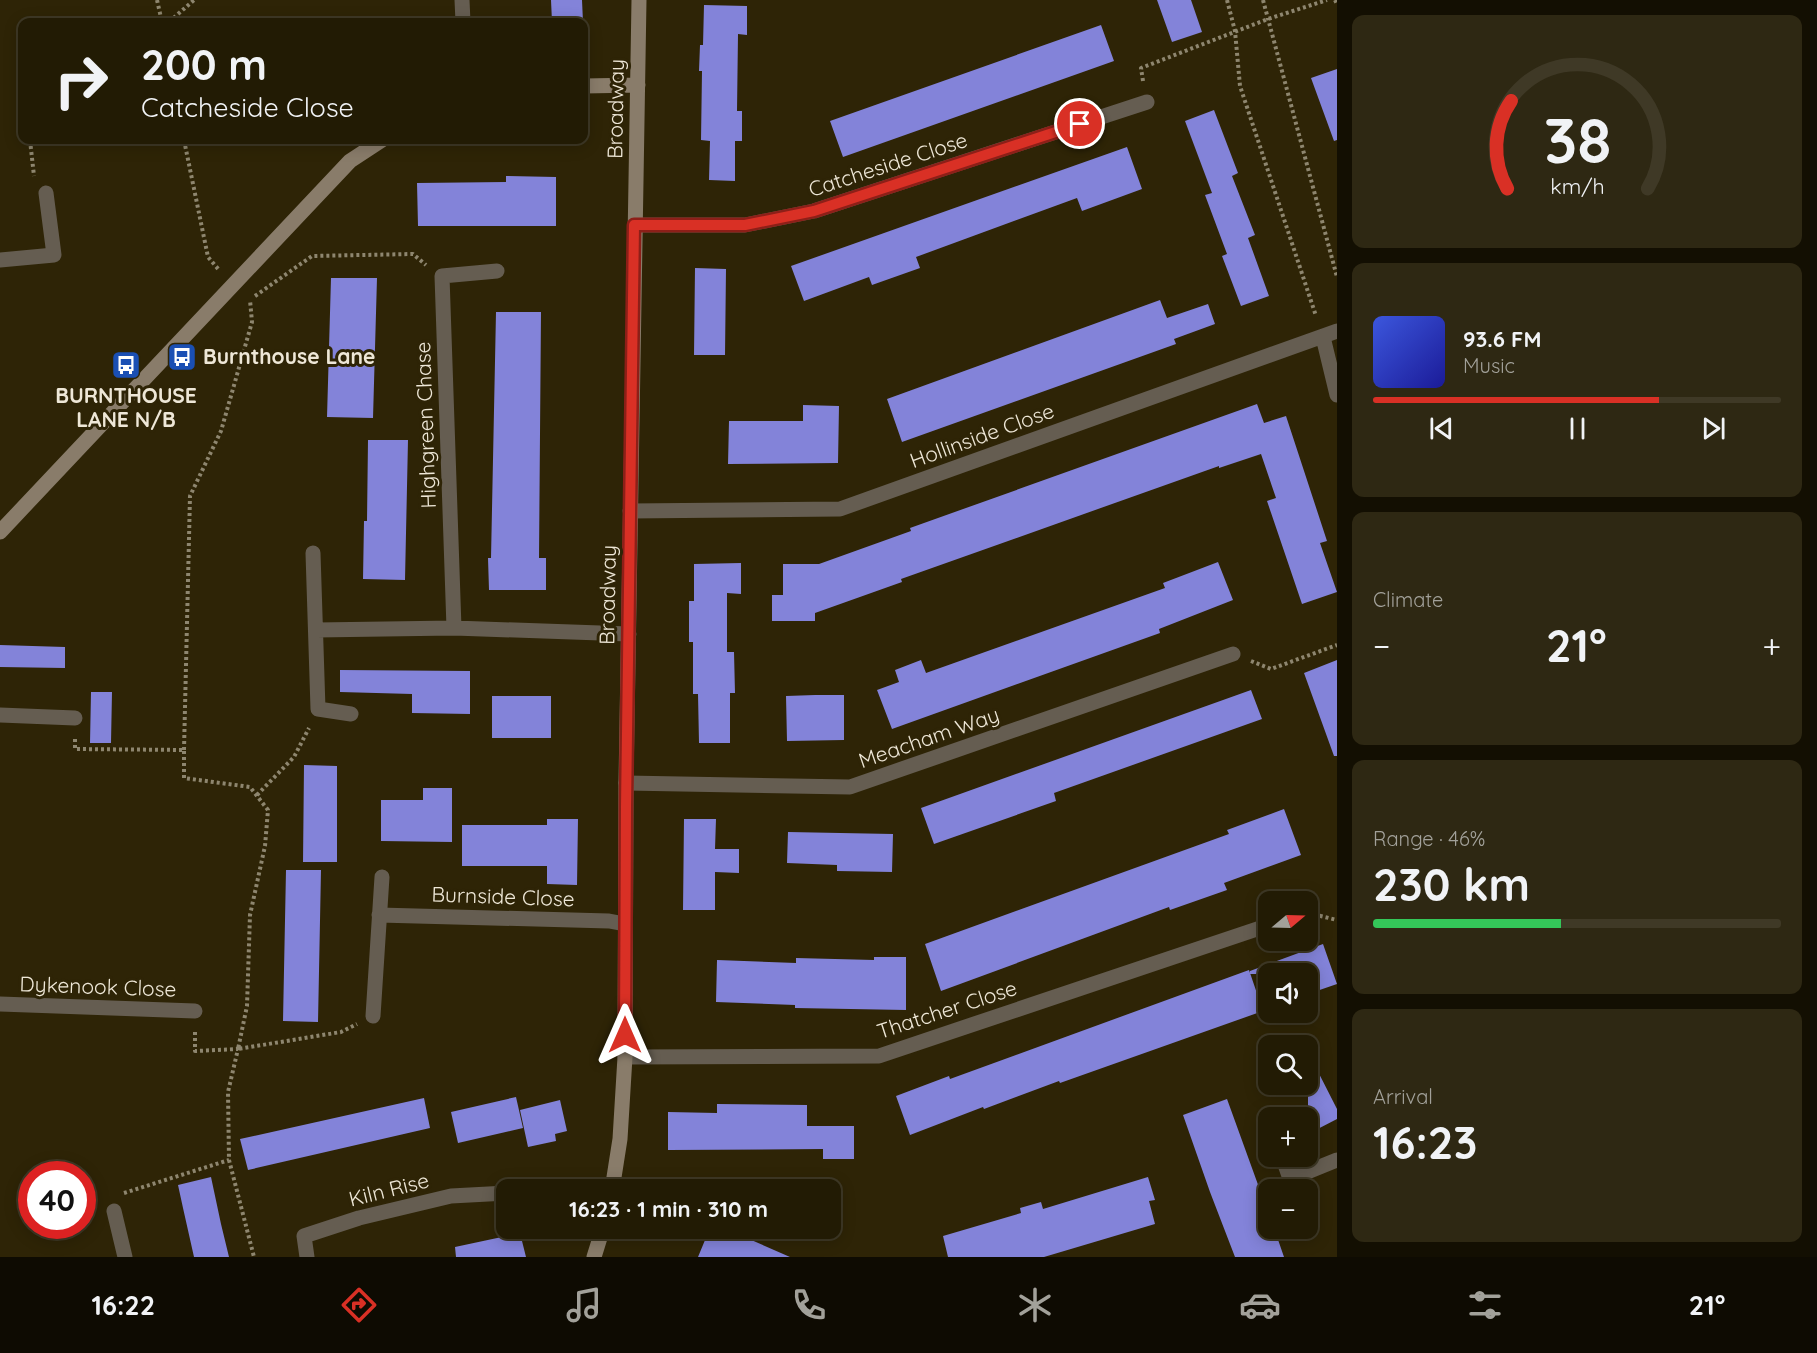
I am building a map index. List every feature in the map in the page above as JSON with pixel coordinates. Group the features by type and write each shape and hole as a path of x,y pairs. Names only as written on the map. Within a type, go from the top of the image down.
{"street":[{"path":"462,0 463,18"},
{"name":"Broadway","path":"614,1179 620,1139 625,1057 626,783 639,0"},
{"path":"588,86 638,85"},
{"name":"Catcheside Close","path":"634,225 745,225 814,211 1147,102"},
{"path":"0,532 350,161 376,144"},
{"path":"0,260 54,255 46,193"},
{"path":"442,276 497,271"},
{"name":"Highgreen Chase","path":"442,276 454,628"},
{"path":"1330,334 1337,395"},
{"name":"Hollinside Close","path":"630,511 840,509 1330,334"},
{"path":"313,553 318,709 351,714"},
{"path":"316,630 454,628 629,634"},
{"name":"Meacham Way","path":"626,783 850,788 1233,654"},
{"path":"0,715 75,718"},
{"path":"373,1016 382,877"},
{"name":"Burnside Close","path":"379,915 609,921 625,924"},
{"name":"Thatcher Close","path":"625,1057 879,1056 1258,929"},
{"name":"Dykenook Close","path":"0,1004 195,1011"},
{"path":"1301,1179 1337,1160"},
{"name":"Kiln Rise","path":"307,1257 304,1236 358,1218 451,1196 496,1194"},
{"path":"114,1212 125,1257"},
{"path":"594,1257 600,1239"}],"path":[{"path":"158,0 161,18"},
{"path":"174,18 194,0"},
{"path":"1227,0 1235,31 1240,86 1330,334"},
{"path":"1263,0 1337,277"},
{"path":"1147,102 1141,68 1235,31 1327,0"},
{"path":"30,144 35,185 46,193"},
{"path":"185,144 208,257 233,286 250,300 252,322 221,431 190,496 184,778 250,787 268,810 265,846 250,915 247,1006 228,1092 229,1160 255,1257"},
{"path":"250,300 312,256 413,254 442,276"},
{"path":"1233,654 1271,669 1337,645"},
{"path":"257,795 294,758 318,709"},
{"path":"75,718 75,749 184,750"},
{"path":"1318,915 1337,920"},
{"path":"195,1011 195,1051 238,1049 341,1032 373,1016"},
{"path":"114,1212 111,1197 229,1160"}],"building":[{"path":"551,0 582,0 583,18 552,18"},
{"path":"1157,0 1191,0 1202,32 1172,42"},
{"path":"704,5 747,6 747,35 738,34 737,111 742,111 742,141 735,141 735,181 709,180 710,141 701,140 702,71 699,71 700,45 703,45"},
{"path":"1101,25 1114,61 843,157 830,121"},
{"path":"1337,69 1337,140 1334,141 1311,78"},
{"path":"1214,110 1238,173 1232,176 1255,235 1248,238 1269,296 1241,306 1222,256 1227,254 1205,195 1212,193 1185,121"},
{"path":"1127,147 1142,189 1082,211 1077,198 916,257 920,268 872,285 869,277 804,301 791,266"},
{"path":"506,176 556,177 556,226 418,226 417,183 506,182"},
{"path":"695,268 726,269 725,355 694,355"},
{"path":"331,278 377,278 373,418 327,417"},
{"path":"1160,300 1167,318 1208,304 1215,324 1174,339 1176,344 902,442 887,399"},
{"path":"496,312 541,312 539,558 546,558 546,590 489,590 488,558 491,558"},
{"path":"1257,404 1264,423 1286,416 1327,541 1320,543 1337,592 1302,604 1267,501 1276,498 1261,454 1219,468 1219,466 901,579 902,582 815,613 815,621 772,621 772,595 783,595 783,564 819,564 911,531 910,528"},
{"path":"803,405 839,406 838,463 728,464 729,421 803,421"},
{"path":"368,440 408,440 405,580 363,579 364,521 367,521"},
{"path":"1218,562 1233,600 1159,629 1160,633 892,729 877,690 899,682 895,670 921,660 926,673 1165,588 1163,583"},
{"path":"741,563 741,594 727,593 727,652 734,652 735,693 730,693 730,743 699,743 698,694 693,694 693,642 689,642 689,601 694,601 694,564"},
{"path":"0,645 65,647 65,668 0,667"},
{"path":"1337,660 1337,756 1334,756 1304,673"},
{"path":"340,670 470,671 470,714 412,713 412,694 340,692"},
{"path":"1251,690 1262,719 1054,793 1056,801 934,844 921,808"},
{"path":"91,692 112,692 111,743 90,743"},
{"path":"844,695 844,740 787,741 786,696"},
{"path":"492,696 551,696 551,738 492,738"},
{"path":"304,765 337,766 337,862 303,862"},
{"path":"423,788 452,788 452,842 381,841 381,800 423,800"},
{"path":"1284,809 1301,855 1224,883 1227,890 1170,910 1169,907 941,991 925,944 1229,834 1227,830"},
{"path":"547,819 578,819 577,885 547,884 547,866 462,866 462,825 547,825"},
{"path":"684,819 716,819 715,849 739,849 739,873 715,872 715,910 683,910"},
{"path":"788,832 893,834 892,872 837,871 837,865 787,863"},
{"path":"286,870 321,870 318,1022 283,1021"},
{"path":"1323,944 1337,984 1318,991 1318,963 1272,963 1304,951 1318,951 1318,946"},
{"path":"874,957 906,957 906,1010 795,1008 795,1005 716,1002 717,960 796,963 796,958 874,960"},
{"path":"1258,968 1258,974 1250,974 1250,971"},
{"path":"1249,970 1258,996 1258,1013 1060,1083 1059,1081 984,1109 983,1107 910,1135 896,1096 949,1076 950,1079"},
{"path":"1318,1072 1337,1109 1337,1119 1318,1129 1318,1107 1308,1107 1308,1095 1318,1095"},
{"path":"516,1097 523,1128 458,1143 451,1112"},
{"path":"424,1098 430,1128 248,1170 240,1139"},
{"path":"1227,1099 1258,1185 1258,1239 1278,1239 1284,1257 1235,1257 1183,1115"},
{"path":"560,1100 567,1131 555,1134 556,1141 528,1147 520,1110"},
{"path":"717,1104 807,1105 807,1126 854,1126 854,1159 823,1159 823,1149 668,1150 668,1112 717,1113"},
{"path":"211,1177 229,1257 194,1257 178,1185"},
{"path":"1148,1177 1155,1200 1149,1201 1155,1224 1044,1257 948,1257 943,1236 1021,1213 1020,1208 1041,1202 1043,1209"},
{"path":"496,1238 522,1239 526,1257 456,1257 455,1247"},
{"path":"705,1239 749,1239 790,1257 698,1257"}],"place":[{"name":"Burnthouse Lane","path":"182,357"},
{"name":"BURNTHOUSE LANE N/B","path":"126,365"}],"route":[{"path":"625,1035 634,225 745,225 814,211 1080,124"}]}
